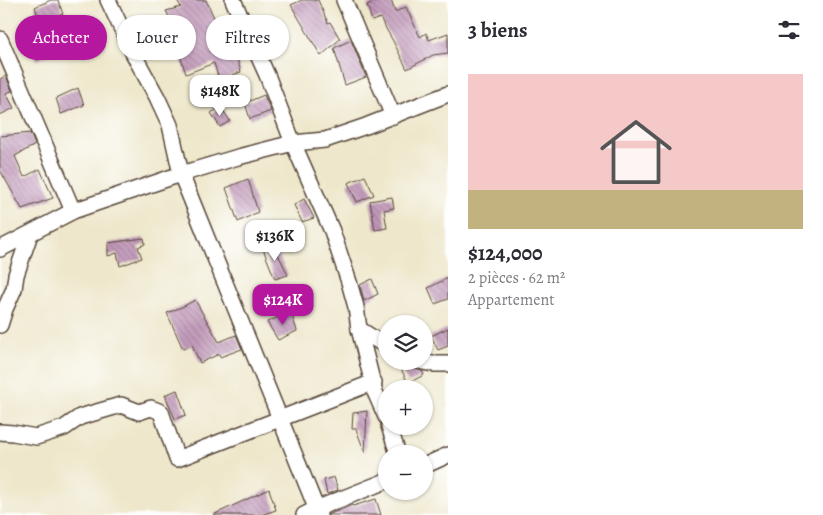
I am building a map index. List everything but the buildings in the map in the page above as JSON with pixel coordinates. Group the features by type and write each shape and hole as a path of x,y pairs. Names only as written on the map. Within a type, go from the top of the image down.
{"street":[{"path":"108,0 170,125 181,174 280,419 313,513 378,485"},
{"path":"233,0 267,75 293,144 332,231 354,299 359,329 378,399"},
{"path":"344,0 393,116"},
{"path":"0,39 73,211"},
{"path":"0,250 73,211 181,174 238,157 293,144 325,140 448,94"},
{"path":"0,324 4,309 14,289 16,275 30,234"},
{"path":"359,329 378,341"},
{"path":"433,363 448,364"},
{"path":"0,432 36,437 64,428 80,417 121,404 139,412 151,408 161,412 177,460 373,382"},
{"path":"433,462 448,455"}]}
